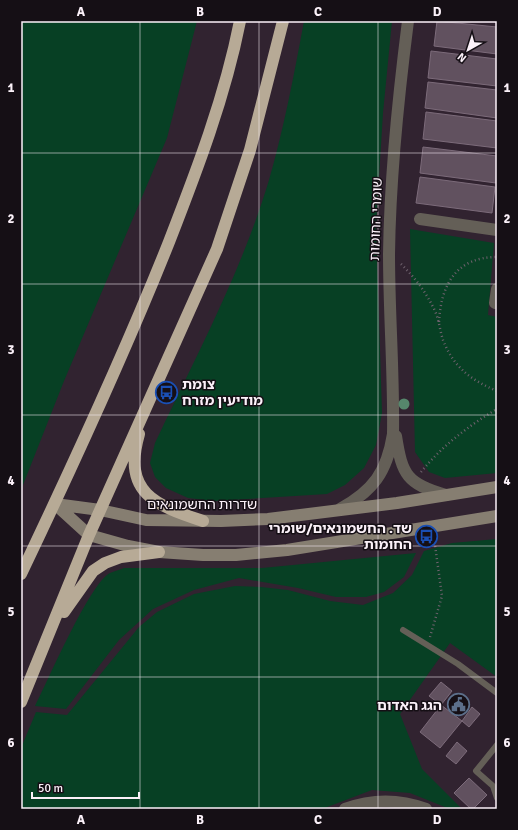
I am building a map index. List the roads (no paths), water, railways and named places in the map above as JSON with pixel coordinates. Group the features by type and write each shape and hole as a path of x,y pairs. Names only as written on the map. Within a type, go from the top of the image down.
{"highway":[{"path":"21,574 55,504 146,300 188,193 231,64 240,21"},
{"path":"21,702 89,535 217,249 250,150 283,21"},
{"path":"150,397 136,446 134,469 137,478 143,490 167,509 203,521"},
{"path":"38,661 67,605 93,571 105,563 121,557 159,552"}],"main road":[{"name":"שדרות החשמונאים","path":"55,504 100,510 146,520 203,521 268,519 396,503 497,487"},
{"path":"55,504 89,535 128,546 159,552 236,555 349,541 497,516"}],"street":[{"name":"שומרי החומות","path":"340,509 356,500 368,490 378,478 390,449 393,419 389,252 392,160 408,21"},
{"path":"420,219 497,230"},
{"path":"495,303 497,289"},
{"name":"שומרי החומות","path":"393,419 400,457 405,472 413,482 424,488 446,495"},
{"path":"345,809 355,805 390,800 426,809"}],"lane":[{"path":"403,630 458,664 497,693"},
{"path":"497,744 476,771 493,786 497,798"}],"place":[{"name":"צומת מודיעין מזרח","path":"167,392"},
{"name":"שד. החשמונאים/שומרי החומות","path":"427,536"},
{"name":"הגג האדום","path":"458,705"}]}
